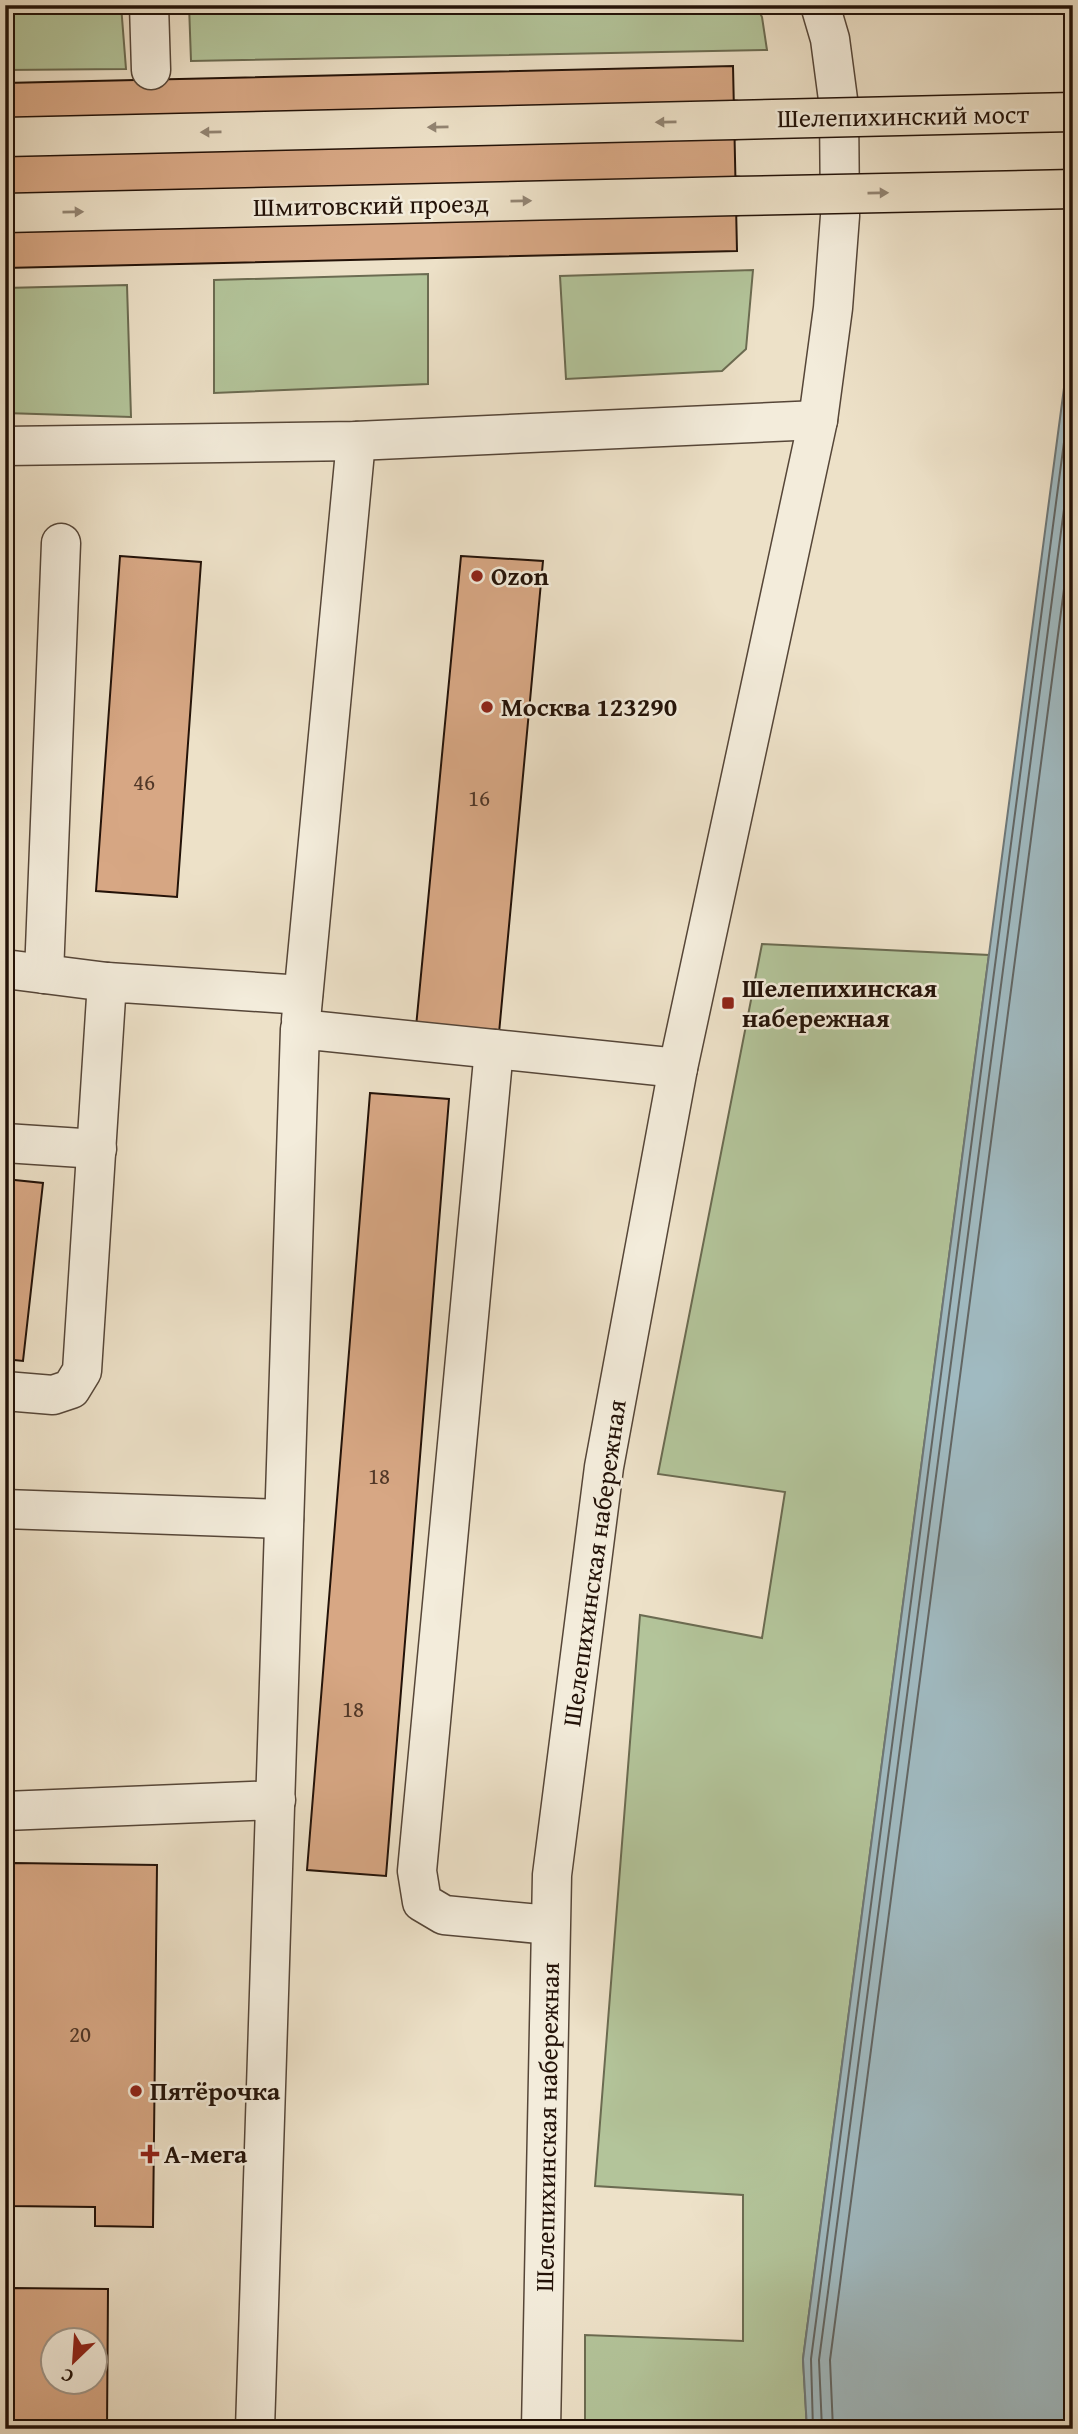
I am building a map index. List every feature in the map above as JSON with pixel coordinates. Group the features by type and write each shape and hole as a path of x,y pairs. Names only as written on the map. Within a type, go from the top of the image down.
{"main road":[{"name":"Шелепихинский мост","path":"5,137 1073,112"},
{"name":"Шмитовский проезд","path":"5,214 1073,189"}],"street":[{"path":"149,5 151,70"},
{"name":"Шелепихинская набережная","path":"541,2429 552,1875 604,1467 678,1068 818,420 833,308 840,216 839,107 830,39 820,5"},
{"path":"5,446 356,441 818,420"},
{"path":"255,2429 301,1012 356,441"},
{"path":"44,974 61,543"},
{"path":"5,969 301,1012 494,1049 678,1068"},
{"path":"5,1391 53,1395 71,1389 82,1371 107,982"},
{"path":"494,1049 417,1871 422,1902 444,1915 551,1925"},
{"path":"5,1143 97,1149"},
{"path":"5,1509 284,1519"},
{"path":"5,1811 276,1800"}],"green space":[{"path":"5,5 121,5 126,69 5,70"},
{"path":"189,5 756,5 762,17 767,50 191,61"},
{"path":"753,270 746,349 722,371 566,379 560,276"},
{"path":"428,274 428,384 214,393 214,280"},
{"path":"127,285 131,417 5,413 5,288"},
{"path":"762,944 989,955 803,2359 807,2429 585,2429 585,2335 743,2341 743,2195 595,2186 640,1615 762,1638 785,1492 658,1474"}],"water":[{"path":"1073,320 1073,2429 807,2429 803,2359"}],"building":[{"path":"733,66 737,251 5,268 5,83"},
{"path":"120,556 201,562 177,897 96,891"},
{"path":"461,556 543,561 499,1033 416,1027"},
{"path":"370,1093 449,1099 386,1876 307,1870"},
{"path":"5,1179 43,1183 23,1361 5,1359"},
{"path":"14,1863 157,1865 153,2227 95,2226 95,2207 8,2206 5,1946 12,1946"},
{"path":"11,2288 108,2289 108,2326 38,2326 38,2396 107,2396 107,2429 10,2429"}],"place":[{"name":"Ozon","path":"477,576"},
{"name":"Москва 123290","path":"487,707"},
{"name":"Шелепихинская набережная","path":"728,1003"},
{"name":"Пятёрочка","path":"136,2091"},
{"name":"А-мега","path":"150,2154"}]}
